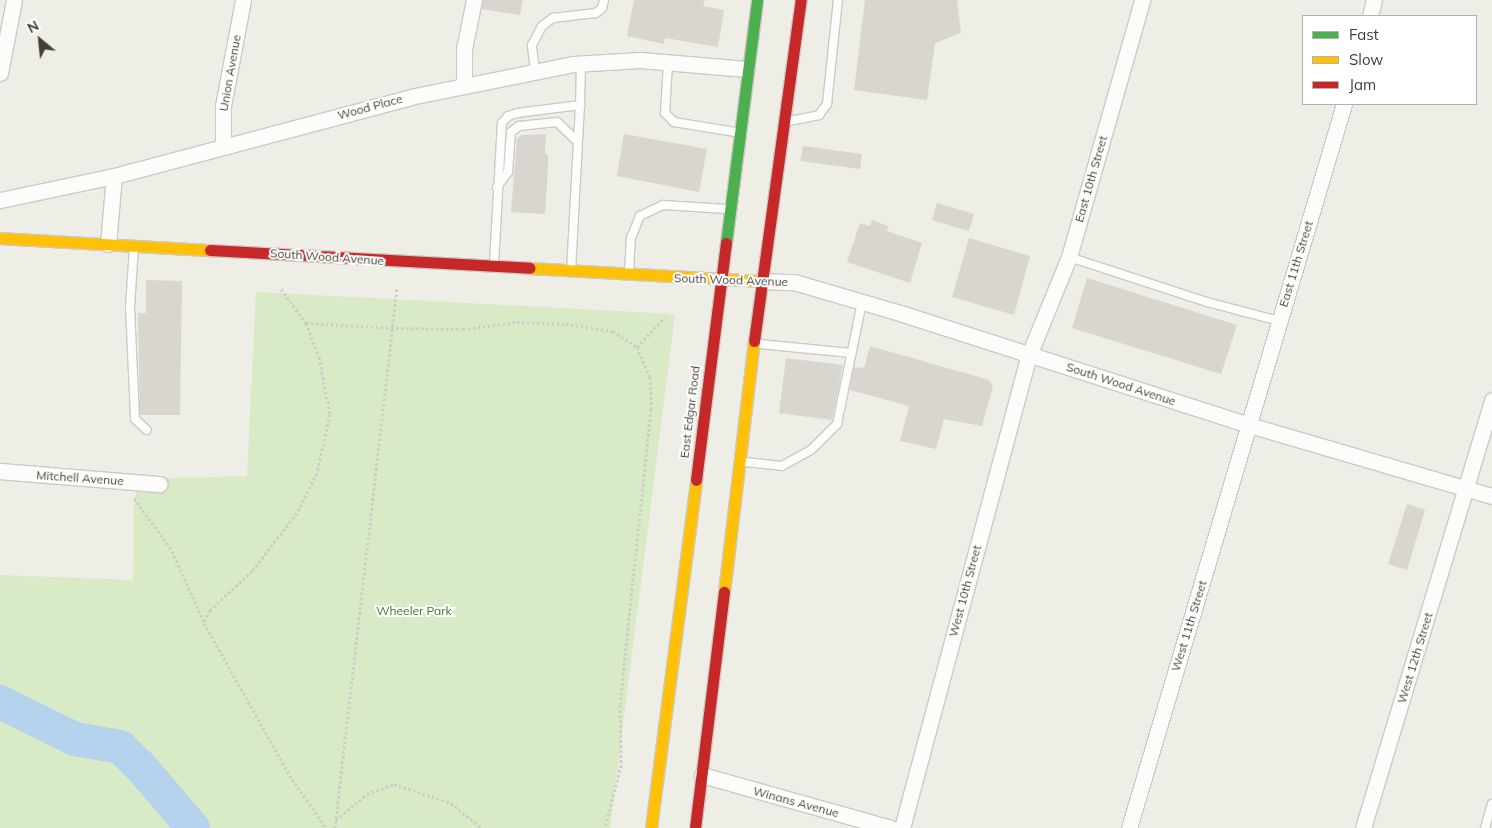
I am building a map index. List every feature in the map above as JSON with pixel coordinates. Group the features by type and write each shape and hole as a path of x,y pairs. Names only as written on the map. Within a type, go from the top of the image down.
{"main road":[{"name":"East Edgar Road","path":"651,828 757,0"},
{"path":"695,828 755,344 761,281 801,0"},
{"name":"South Wood Avenue","path":"0,238 494,268 761,281"}],"street":[{"path":"0,73 14,0"},
{"name":"Union Avenue","path":"223,146 223,106 243,0"},
{"path":"464,85 464,49 474,0"},
{"name":"East 10th Street","path":"1028,355 1069,257 1142,0"},
{"path":"1370,15 1374,0"},
{"name":"Wood Place","path":"0,200 114,176 223,146 464,85 535,71 581,63 621,60 747,69"},
{"name":"East 11th Street","path":"1249,425 1344,105"},
{"path":"108,244 114,176"},
{"name":"South Wood Avenue","path":"761,281 794,282 1249,425 1492,496"},
{"name":"West 10th Street","path":"902,828 1028,355"},
{"name":"West 12th Street","path":"1363,828 1492,400"},
{"name":"West 11th Street","path":"1129,828 1249,425"},
{"name":"Mitchell Avenue","path":"0,471 160,484"},
{"name":"Winans Avenue","path":"702,776 884,827"}],"lane":[{"path":"535,71 532,45 542,26 553,18 596,13 602,8 604,0"},
{"path":"784,122 819,115 827,104 838,0"},
{"path":"571,271 581,63"},
{"path":"668,63 665,113 674,122 740,133"},
{"path":"494,268 499,132 508,116 580,104"},
{"path":"497,188 508,172 511,132 519,126 557,122 577,141"},
{"path":"629,275 631,238 640,216 663,205 729,209"},
{"path":"134,245 130,307 135,419 147,430"},
{"path":"1069,257 1172,289 1207,302 1279,321"},
{"path":"740,460 765,466 782,466 812,450 838,424 843,408 862,302"},
{"path":"755,344 852,353"},
{"path":"1485,828 1492,804"}],"path":[{"path":"335,828 397,288"},
{"path":"204,623 210,610 252,571 297,513 318,473 330,414 319,357 306,323 281,289"},
{"path":"637,347 665,317"},
{"path":"306,323 391,328 463,329 517,322 566,324 613,331 637,347 650,377 651,409 620,705 621,765 605,828"},
{"path":"134,497 172,551 204,623 283,764 326,828"},
{"path":"336,820 367,794 394,784 451,803 482,828"}],"green space":[{"name":"Wheeler Park","path":"256,292 675,314 610,828 0,828 0,575 133,580 134,497 136,496 137,479 247,476"}],"water":[{"path":"0,684 14,697 28,714 0,708"}],"building":[{"path":"483,0 523,0 520,15 482,9"},
{"path":"634,0 705,0 703,6 724,10 718,47 665,38 664,44 627,36"},
{"path":"865,0 957,0 961,33 935,43 927,100 854,90"},
{"path":"546,134 545,154 548,154 548,169 545,214 511,212 517,139 521,135"},
{"path":"624,134 707,149 699,192 617,176"},
{"path":"803,146 862,154 860,169 800,161"},
{"path":"937,203 974,214 969,231 932,220"},
{"path":"872,220 888,226 887,231 922,243 910,283 847,262 860,223 870,226"},
{"path":"969,238 1030,256 1014,315 952,297"},
{"path":"1087,278 1237,325 1221,374 1072,328"},
{"path":"146,280 182,281 180,415 140,415 138,313 146,313"},
{"path":"870,346 989,380 993,386 982,426 944,419 936,449 900,441 909,406 850,390 854,367 864,368"},
{"path":"786,358 843,365 832,420 779,413"},
{"path":"1407,504 1425,510 1407,570 1388,564"}],"waterway":[{"path":"0,702 75,739 120,747 140,766 193,828"}],"traffic: fast":[{"path":"726,243 757,0"}],"traffic: slow":[{"path":"0,238 210,250"},
{"path":"529,268 761,281"},
{"path":"724,592 754,341"},
{"path":"651,828 696,480"}],"traffic: jam":[{"path":"754,341 801,0"},
{"path":"696,480 726,243"},
{"path":"210,250 529,268"},
{"path":"695,828 724,592"}]}
